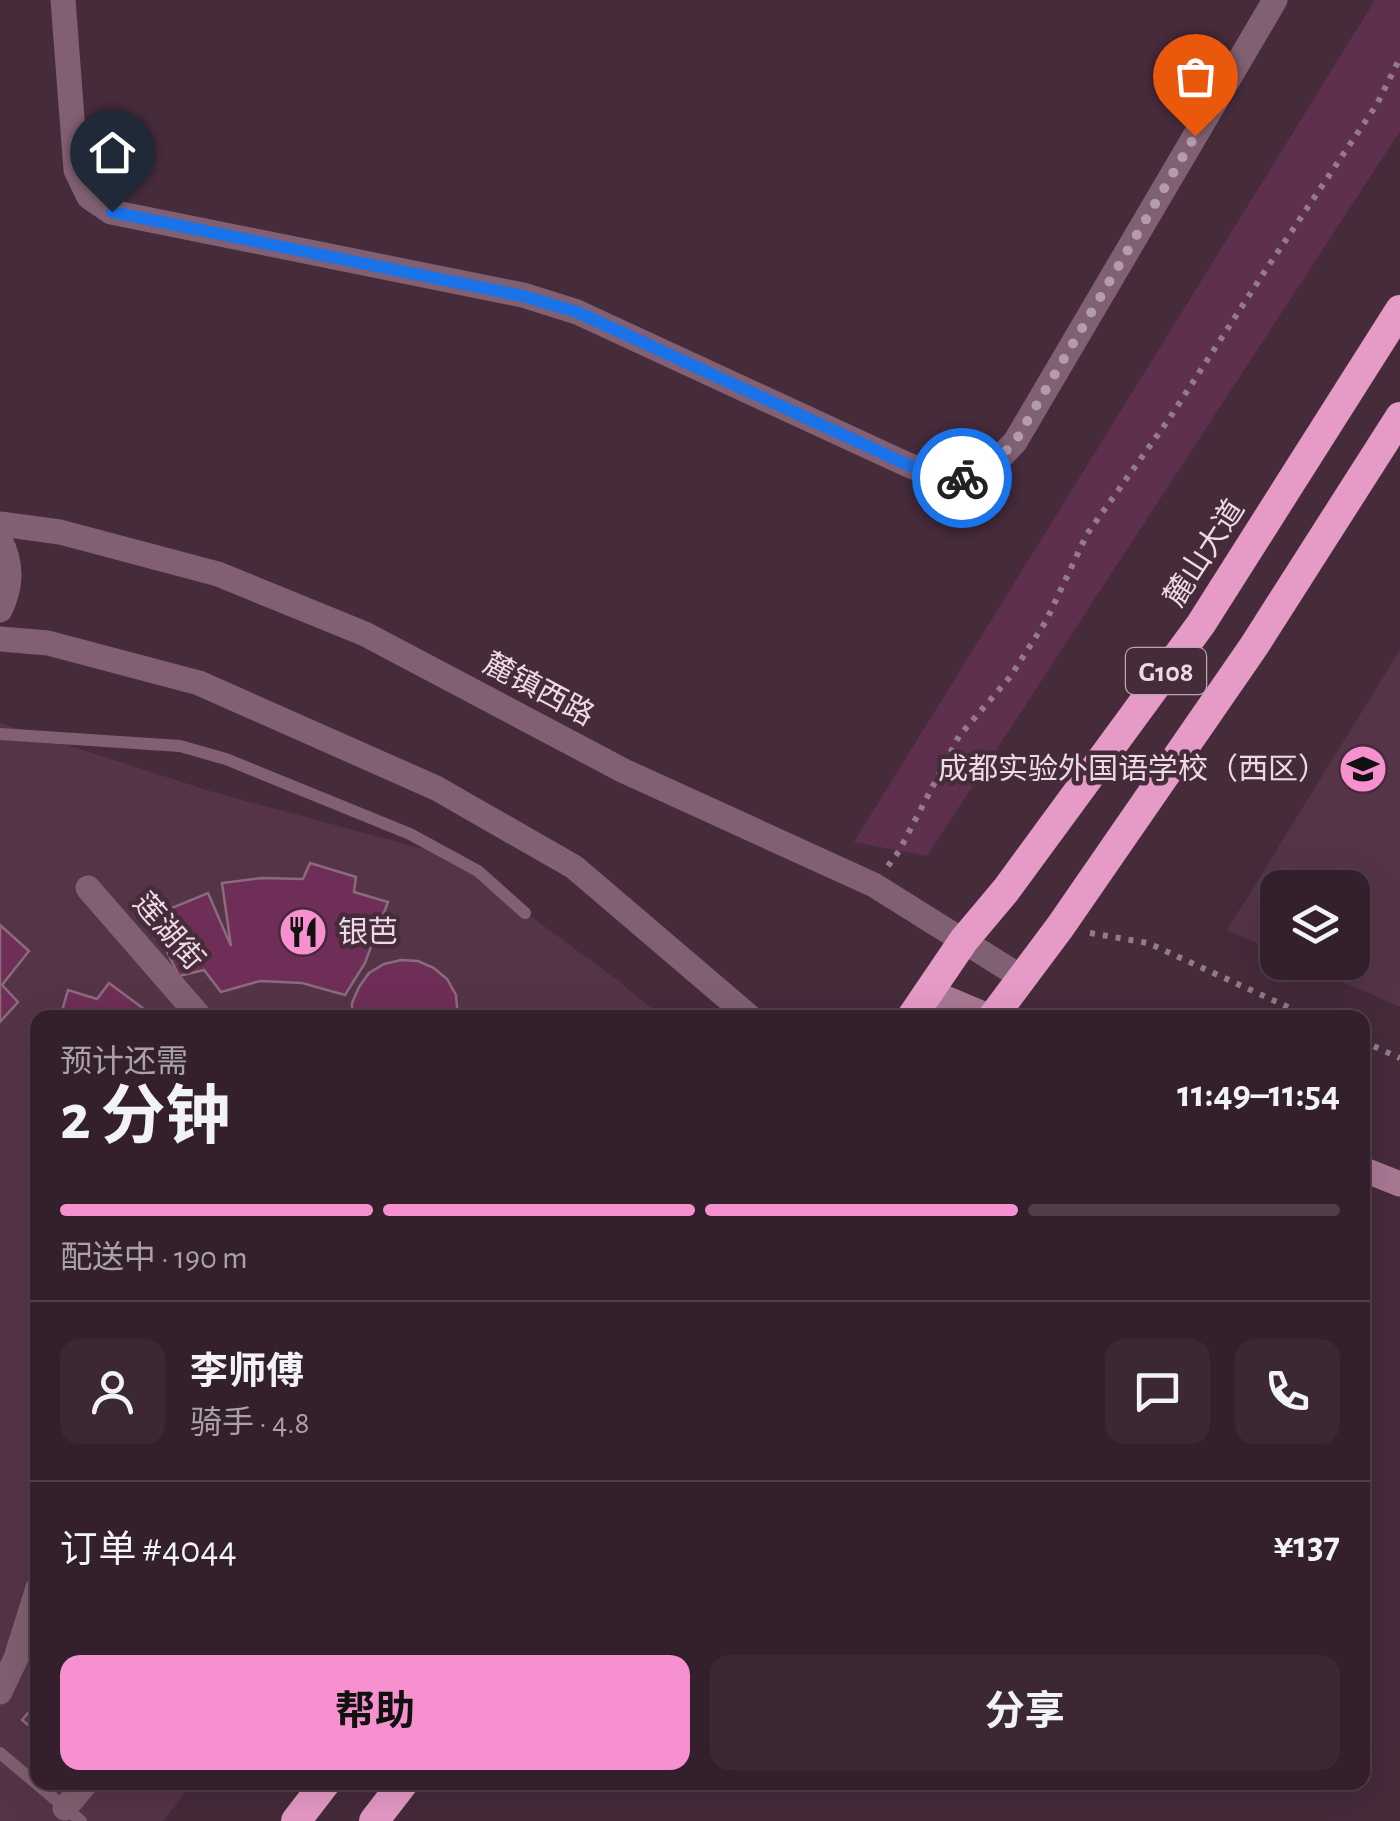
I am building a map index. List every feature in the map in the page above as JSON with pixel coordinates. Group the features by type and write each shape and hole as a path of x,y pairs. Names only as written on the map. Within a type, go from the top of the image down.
{"highway":[{"name":"麓山大道","path":"917,1010 964,940 1006,890 1201,624 1400,310"},
{"name":"G108","path":"998,1010 1060,927 1254,646 1400,417"},
{"path":"296,1821 320,1790"},
{"path":"374,1821 398,1790"}],"street":[{"path":"63,0 76,170 89,197 112,212 523,296 577,312 952,482 988,469 1015,442 1276,0"},
{"name":"麓镇西路","path":"0,524 60,532 218,574 366,634 624,772 874,885 1022,977"},
{"path":"0,540 10,570 9,588 0,610"},
{"path":"0,639 48,643 199,683 436,788 574,867 741,1010"},
{"name":"莲湖街","path":"88,888 194,1010"},
{"path":"929,992 973,1010"},
{"path":"1370,1171 1400,1184"},
{"path":"0,1692 30,1613"},
{"path":"73,1814 83,1790"}],"lane":[{"path":"0,734 180,746 226,759 410,834 478,871 525,913"},
{"path":"0,1753 30,1778"},
{"path":"44,1790 73,1814"}],"path":[{"path":"874,885 899,850 959,736 1010,677 1046,621 1087,534 1169,419 1378,104 1400,58"},
{"path":"1060,927 1148,943 1295,1010"},
{"path":"1370,1044 1400,1058"}],"shaded area":[{"path":"1375,0 1400,0 1400,131 927,856 854,842"},
{"name":"成都实验外国语学校（西区）","path":"1400,650 1400,1007 1339,980 1370,980 1370,870 1264,870"},
{"path":"0,723 213,792 449,856 654,1010 30,1010 30,1790 187,1790 163,1821 0,1821"},
{"name":"成都实验外国语学校（西区）","path":"1260,877 1260,945 1227,930"}],"building":[{"name":"银芭","path":"310,863 356,877 354,892 388,902 365,963 345,995 302,983 260,981 221,992 204,970 179,976 150,917 208,893 231,946 222,883 262,878 303,879"},
{"path":"0,925 29,951 2,985 18,1002 0,1022"},
{"path":"418,961 434,968 447,979 456,995 457,1010 352,1010 359,987 369,973 384,964"},
{"path":"109,983 145,1010 62,1010 68,990 97,999"},
{"path":"30,1710 30,1726 22,1720"}],"way so far":[{"path":"962,478 988,469 1015,442 1195,136"}],"place":[{"name":"成都实验外国语学校（西区）","path":"1363,769"},
{"name":"银芭","path":"303,932"}],"route":[{"path":"112,212 523,296 577,312 906,464 952,482 962,478"}]}
